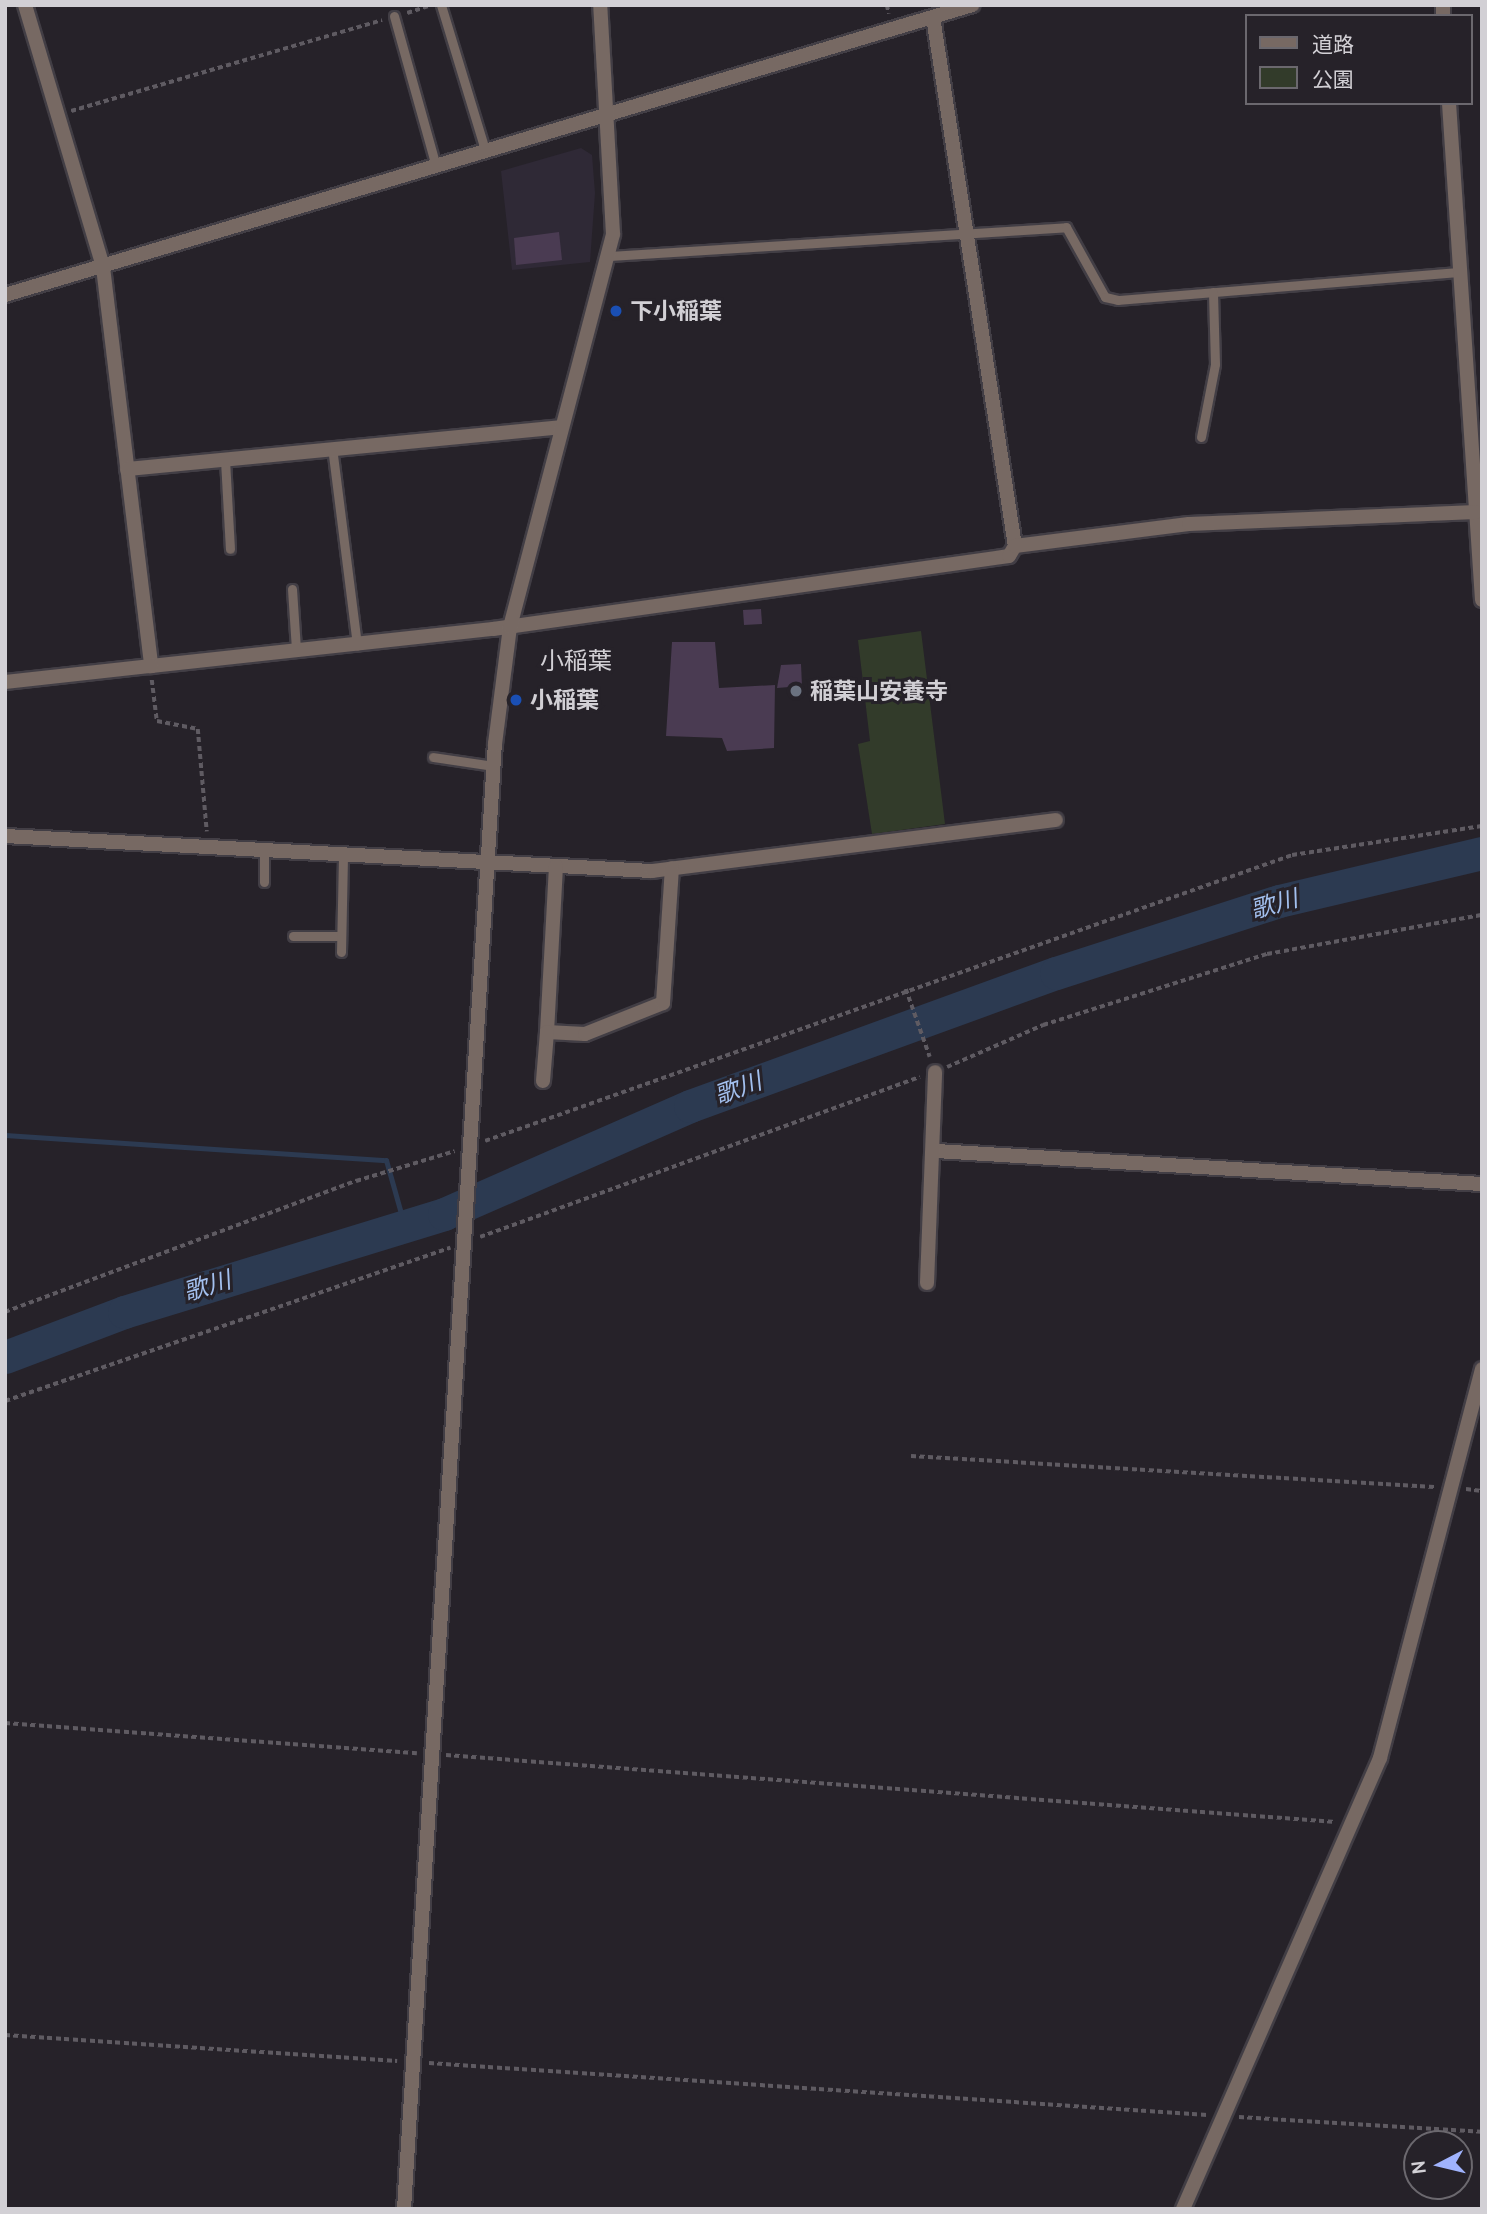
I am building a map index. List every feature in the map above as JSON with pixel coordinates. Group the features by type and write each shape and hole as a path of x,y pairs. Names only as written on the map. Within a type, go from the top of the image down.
{"street":[{"path":"25,5 103,267 150,666"},
{"path":"404,2209 430,1754 467,1235 494,766 510,627 561,427 610,256 608,116 600,5"},
{"path":"5,295 972,5"},
{"path":"5,682 510,627 1009,556 1015,546 964,232 933,17"},
{"path":"1449,105 1482,600"},
{"path":"127,469 332,447 561,427"},
{"path":"1015,546 1189,524 1476,512"},
{"path":"5,836 488,866 672,868 1056,820"},
{"path":"543,1081 558,950 556,866"},
{"path":"547,1032 585,1034 663,1003 672,868"},
{"path":"927,1283 936,1151 935,1072"},
{"path":"936,1151 1482,1184"},
{"path":"1183,2209 1228,2116 1348,1823 1380,1758 1454,1489 1482,1369"}],"lane":[{"path":"441,5 485,150"},
{"path":"394,16 436,166"},
{"path":"610,256 1066,227 1105,297 1213,292 1460,272"},
{"path":"1202,437 1215,364 1213,292"},
{"path":"332,447 357,645"},
{"path":"225,460 230,549"},
{"path":"292,589 296,649"},
{"path":"433,757 494,766"},
{"path":"264,851 264,882"},
{"path":"341,953 343,855"},
{"path":"293,936 341,936"}],"path":[{"path":"58,114 432,5"},
{"path":"150,666 157,721 189,725 202,741 208,848"},
{"path":"5,1312 356,1181 470,1152 906,989 1292,855 1482,826"},
{"path":"5,1401 467,1235 935,1072 1043,1025 1267,954 1482,915"},
{"path":"906,989 935,1072"},
{"path":"911,1456 1482,1490"},
{"path":"5,1723 1348,1823"},
{"path":"5,2035 1482,2132"}],"shaded area":[{"path":"581,148 592,155 595,193 590,262 512,270 501,171"}],"green space":[{"path":"921,631 945,824 872,834 858,744 870,741 858,640"}],"building":[{"path":"559,232 562,260 516,265 514,238"},
{"path":"761,609 762,624 744,625 743,610"},
{"path":"672,642 715,642 719,688 775,685 774,748 727,751 722,738 666,736"},
{"path":"801,664 802,686 777,688 781,665"}],"waterway":[{"name":"歌川","path":"5,1357 124,1312 444,1214 690,1106 1056,973 1279,901 1482,853"},
{"path":"5,1135 386,1160 404,1224"}],"place":[{"name":"下小稲葉","path":"616,311"},
{"name":"稲葉山安養寺","path":"796,691"},
{"name":"小稲葉","path":"516,700"}],"district":[{"name":"小稲葉","path":"576,661"}]}
